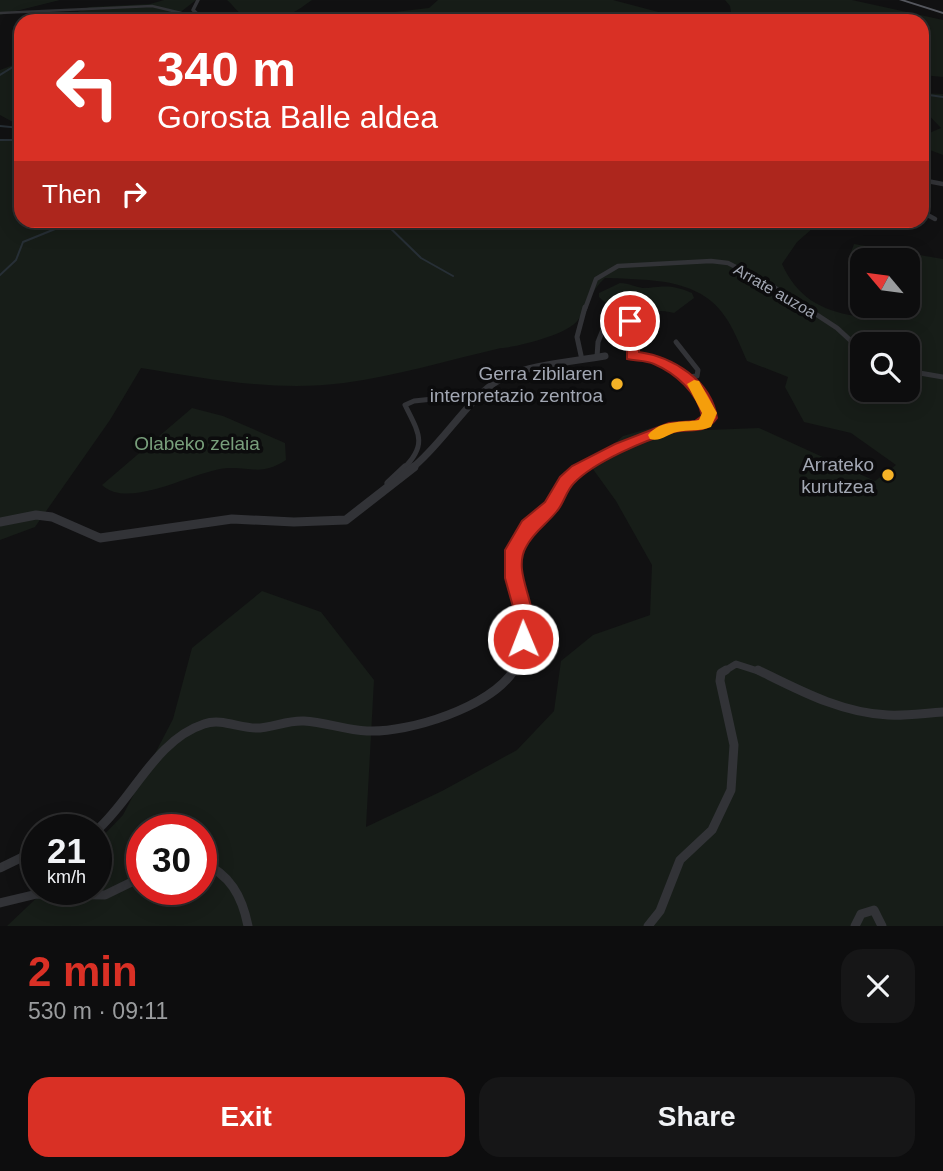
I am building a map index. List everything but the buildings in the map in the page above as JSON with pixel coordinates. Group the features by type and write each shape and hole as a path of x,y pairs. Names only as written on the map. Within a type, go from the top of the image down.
{"highway":[{"path":"901,0 943,13"}],"street":[{"path":"0,13 152,5 176,10 182,14"},
{"path":"929,216 935,219"},
{"name":"Arrate auzoa","path":"582,359 578,337 590,289 596,279 618,266 711,261 728,263 771,285 837,328 850,340"},
{"path":"0,522 36,515 52,517 100,538 232,519 336,522 355,514 431,454 482,394 498,381 519,372 601,356 602,328 606,322 616,319 634,324 632,355 657,359 690,377 708,407 709,418 706,423 668,429 620,448 582,468 565,482 547,511 534,520 522,535 514,550 513,567 525,614 524,632 511,676 494,692 463,709 373,731 301,722 256,728 225,722 204,724 182,735 164,753 112,816"},
{"path":"676,342 698,370 697,376 690,377"},
{"path":"920,373 943,377"},
{"path":"378,495 422,446 420,433 405,405 414,401 482,394"},
{"path":"648,926 659,918 681,859 700,844 721,816 734,783 737,756 731,723 719,689 721,673 736,664 750,666 830,705 859,711 885,715 943,712"},
{"path":"0,868 21,858"},
{"path":"217,873 233,884 241,899 248,926"},
{"path":"0,903 37,894 62,897 105,895 126,885"},
{"path":"855,926 860,914 866,910 874,910 883,926"}],"green space":[{"path":"0,0 60,0 0,15"},
{"path":"164,0 196,0 178,14 73,14 89,7 150,4"},
{"path":"227,0 312,0 290,14 239,13"},
{"path":"438,0 613,0 666,14 378,14 429,8"},
{"path":"725,0 852,0 916,14 729,14 730,6"},
{"path":"929,17 943,20 943,77 929,76"},
{"path":"14,65 14,121 0,115 0,70"},
{"path":"929,93 943,94 943,155 929,150 929,133 941,128 929,115"},
{"path":"14,139 14,228 813,228 797,242 782,264 802,293 820,306 850,315 850,318 920,318 920,255 943,259 943,926 7,926 29,905 112,905 112,826 123,815 173,719 192,648 262,591 321,612 374,680 366,827 442,791 517,750 554,711 561,661 593,635 650,615 652,565 616,501 590,465 623,436 658,426 708,430 759,428 875,481 896,465 851,433 804,422 785,387 788,377 747,361 728,321 717,307 690,289 657,281 605,278 596,288 578,320 554,335 344,383 268,385 141,368 110,420 35,527 0,540 0,140"},
{"path":"854,244 878,248 853,248"},
{"path":"620,283 645,288 674,287 692,293 694,298 674,313 624,309 606,303 599,297 599,293"},
{"name":"Olabeko zelaia","path":"192,408 223,416 285,443 286,460 270,468 257,470 214,470 145,492 114,492 102,485"}],"waterway":[{"path":"0,75 14,66"},
{"path":"929,95 943,97"},
{"path":"0,126 14,127"},
{"path":"0,140 14,140"},
{"path":"0,275 16,260 23,242 58,228"},
{"path":"390,228 421,258 453,276"}],"slow traffic":[{"path":"655,435 674,426 699,426 706,423 710,413 694,384"}],"place":[{"name":"Gerra zibilaren interpretazio zentroa","path":"617,384"},
{"name":"Arrateko kurutzea","path":"888,475"}],"route":[{"path":"523,639 525,614 514,578 514,550 528,526 547,511 565,482 578,470 620,448 674,426 699,426 709,418 708,407 687,377 657,359 632,355 634,324 630,321"}]}
